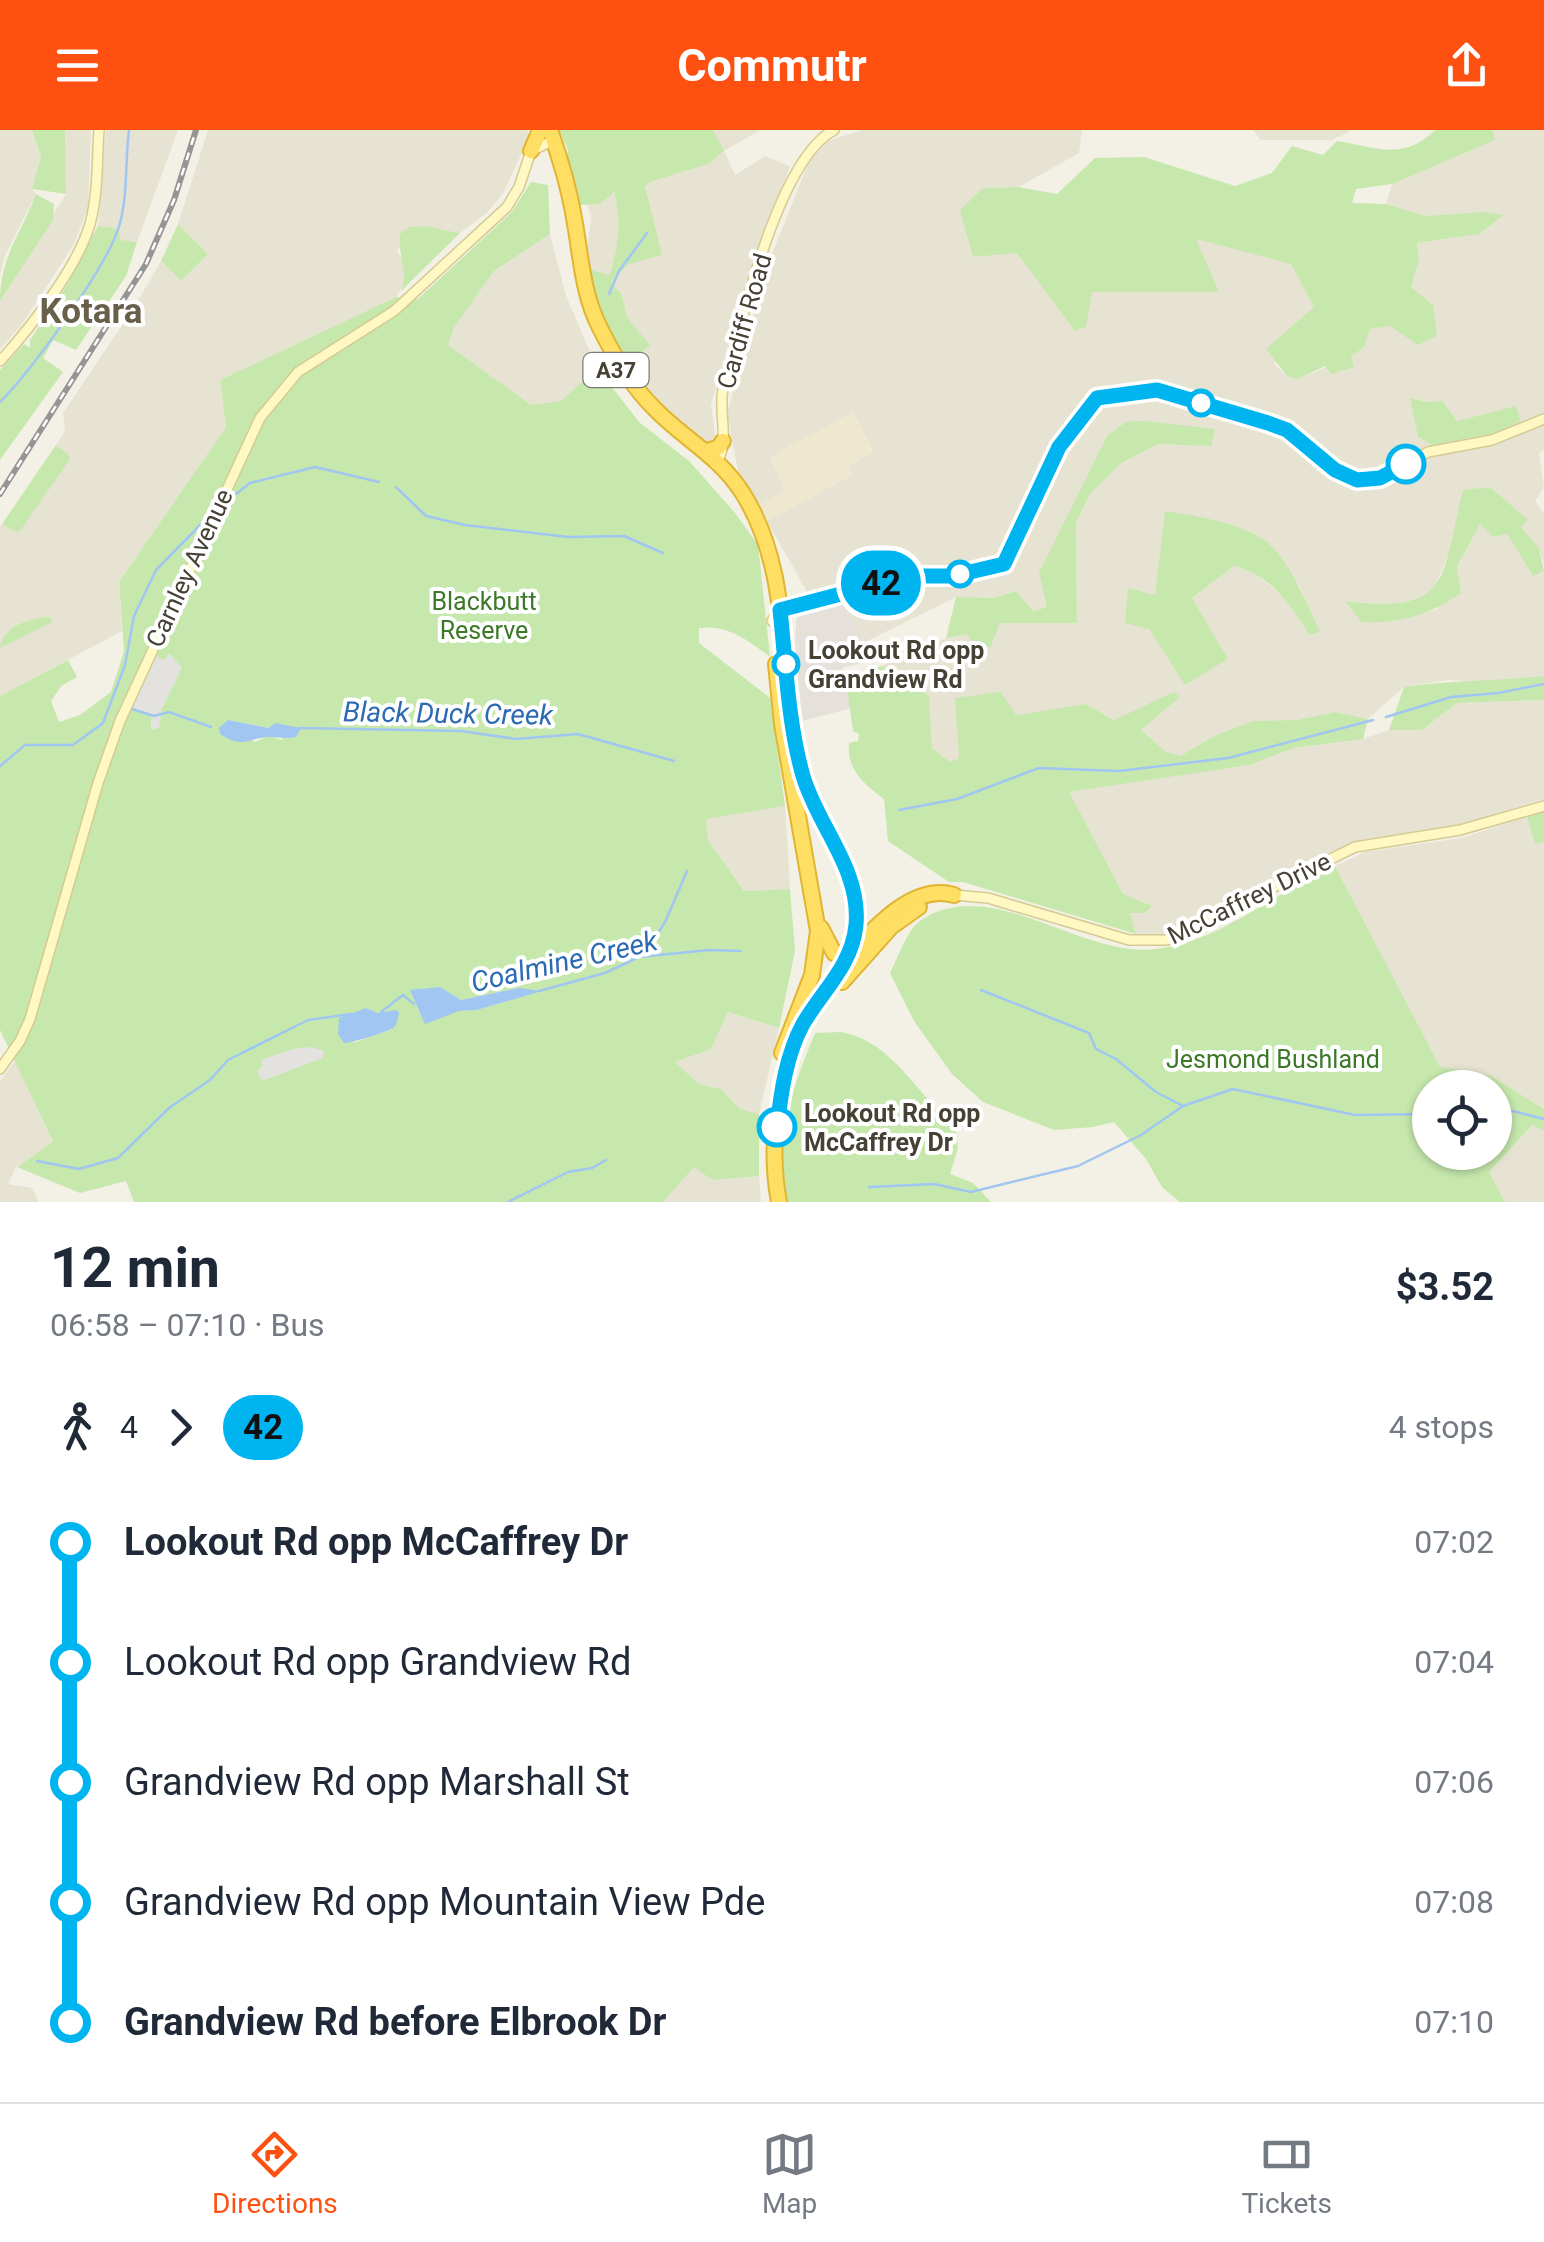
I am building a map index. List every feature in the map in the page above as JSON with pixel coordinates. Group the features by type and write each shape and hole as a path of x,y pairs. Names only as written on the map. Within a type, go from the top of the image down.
{"highway":[{"path":"530,150 547,138"},
{"name":"A37","path":"547,138 571,200 587,297 600,328 649,403 736,482 767,539 782,724 818,931 816,960 770,1111 769,1164 776,1202"},
{"path":"713,459 723,440"},
{"name":"A37","path":"713,459 758,538 776,616 800,763 814,805 850,875 857,904"},
{"path":"814,899 830,949 839,956 848,956 860,952 888,924 912,908 954,895"},
{"path":"857,904 866,924 873,926 918,898 954,895"},
{"path":"810,1014 897,922 920,907 954,895"},
{"path":"787,1051 848,956 855,934 857,904"},
{"path":"787,1051 808,1005 882,922"},
{"path":"830,949 844,951 855,934"}],"main road":[{"path":"0,361 26,333 82,246 92,216 99,130"},
{"name":"Cardiff Road","path":"736,482 723,440 722,395 770,232 801,161 811,146 834,130"},
{"name":"Carnley Avenue","path":"526,166 547,138"},
{"name":"Carnley Avenue","path":"0,1070 20,1041 34,1009 92,802 120,721 260,418 298,372 394,311 507,207 530,150"},
{"path":"776,616 909,576 953,576 1004,564 1059,447 1097,398 1157,390 1268,423 1287,430 1340,473 1363,480 1384,476 1428,452 1492,440 1544,419"},
{"name":"McCaffrey Drive","path":"954,895 988,898 1129,940 1168,940 1355,848 1460,830 1544,806"}],"shaded area":[{"path":"0,130 32,130 41,157 32,189 36,194 5,255 0,275"},
{"path":"65,130 91,130 88,208 74,244 22,324 0,349 0,301 66,194"},
{"path":"106,130 178,130 137,242 120,241 98,226"},
{"path":"208,130 527,130 529,137 504,192 488,212 460,233 425,226 397,250 405,265 405,282 396,297 220,380 226,427 119,582 122,631 0,696 0,526 16,532 68,454 56,445 65,431 63,413 161,261 181,281 208,254 178,224"},
{"path":"713,130 760,130 724,151 735,175 765,156 790,166 742,297 711,405 716,441 711,445 673,418 637,377 629,362 649,344 627,317 622,295 611,282 629,264 649,182 708,164 723,151"},
{"path":"862,130 1082,130 1079,153 1019,187 983,188 1017,253 1086,326 1091,292 1218,292 1195,238 1291,264 1314,306 1274,364 1287,376 1298,379 1351,357 1364,347 1369,329 1390,325 1418,345 1411,287 1419,260 1417,243 1479,234 1503,216 1482,212 1425,216 1386,204 1392,184 1495,139 1493,130 1544,130 1544,450 1539,453 1544,487 1535,501 1544,513 1544,564 1539,548 1520,527 1527,521 1490,487 1433,591 1417,602 1384,606 1347,601 1361,622 1436,610 1480,523 1507,534 1533,576 1544,571 1544,676 1488,682 1448,680 1404,687 1368,719 1335,712 1297,720 1253,721 1214,736 1180,756 1166,752 1141,730 1179,698 1114,720 1086,704 1016,715 956,698 959,758 950,762 932,748 929,696 881,666 967,633 977,649 1000,623 1077,623 1076,523 1090,494 1123,462 1158,444 1210,445 1107,436 1091,473 1047,607 1033,611 1015,591 993,598 956,597 861,644 833,589 809,595 767,521 852,475 847,466 873,452 853,413 770,457 785,491 758,505 738,470 727,413 770,259 810,159 828,141","holes":["1411,397 1443,401 1457,421 1514,407 1418,437","1166,511 1298,582 1319,632 1309,635 1289,601 1251,571 1234,566 1192,598 1227,658 1185,685 1128,589 1155,596"]},
{"path":"1253,130 1349,132 1331,140 1261,140"},
{"path":"613,191 619,213 618,245 610,275 591,270 586,259 591,217 587,200"},
{"path":"550,234 566,296 597,368 561,401 531,405 448,345 454,328 494,271"},
{"path":"853,412 874,452 848,466 852,475 767,521 758,505 785,491 770,457"},
{"path":"842,600 874,660 842,668 852,708 802,721 795,641 797,614"},
{"path":"169,653 182,668 162,708 159,728 151,730 151,714 131,707 155,656 165,660"},
{"path":"1544,700 1544,799 1457,826 1360,840 1180,930 1155,935 1136,934 1123,894 1068,792 1250,765 1294,748 1363,739 1389,730 1422,730 1457,703"},
{"path":"785,804 790,889 744,891 708,840 706,819"},
{"path":"1527,817 1535,844 1544,842 1544,1109 1512,1089 1512,1070 1440,1068 1335,866 1365,852 1461,838"},
{"path":"728,1012 779,1028 759,1114 740,1109 721,1089 699,1084 674,1061 711,1049"},
{"path":"311,1047 324,1051 323,1058 262,1081 257,1071 263,1066 261,1060"},
{"path":"15,1061 53,1143 16,1167 8,1184 32,1188 39,1202 0,1202 0,1081"},
{"path":"1534,1125 1544,1131 1544,1202 1505,1202 1489,1172 1512,1170 1512,1148"},
{"path":"694,1166 712,1180 759,1176 761,1202 663,1202"}],"green space":[{"path":"32,130 65,130 66,194 32,189 41,157"},
{"path":"559,130 713,130 724,151 708,164 645,187 662,255 629,264 611,282 622,295 627,317 650,345 629,362 599,307 591,270 610,275 618,234 614,192 600,204 580,205 566,164 568,150"},
{"path":"1435,130 1493,130 1495,140 1392,184 1356,189 1352,203 1386,204 1425,216 1482,212 1504,215 1479,234 1417,243 1419,260 1411,287 1433,305 1437,336 1418,345 1390,326 1370,329 1364,347 1351,357 1354,367 1331,374 1325,366 1298,379 1287,376 1266,349 1314,307 1291,264 1196,239 1219,292 1092,292 1086,327 1075,331 1017,253 973,257 960,210 983,188 1019,187 1057,194 1095,158 1144,157 1235,186 1272,173 1292,146 1323,155 1337,141 1376,149 1400,149 1412,146"},
{"name":"Blackbutt Reserve","path":"531,182 548,185 550,234 494,271 454,328 448,345 531,405 561,401 597,368 639,422 689,461 758,545 770,657 745,639 719,628 699,628 699,643 770,698 785,806 706,819 708,840 744,891 790,889 795,951 779,1028 728,1012 711,1049 675,1062 699,1084 721,1089 740,1109 759,1114 759,1176 712,1180 694,1167 663,1202 134,1202 126,1181 80,1193 17,1167 53,1142 0,1030 0,696 68,660 77,677 61,686 51,701 59,722 80,715 111,692 124,651 119,582 226,427 220,380 396,297 418,299 512,212","holes":["228,720 270,728 282,726 282,740 268,736 255,742","440,987 461,1000 519,988 536,992 477,1010 459,1011 410,991","366,1008 378,1013 392,1029 353,1043"]},
{"path":"36,194 54,204 53,220 0,301 7,258"},
{"path":"178,224 208,254 181,281 161,261"},
{"path":"98,226 119,229 120,240 137,242 126,276 76,350 53,340 43,358 63,372 0,460 0,370 24,344 30,348 30,340 67,285"},
{"path":"409,227 460,233 401,291 404,276 400,234"},
{"path":"1410,397 1426,402 1443,401 1457,421 1516,406 1521,421 1496,433 1433,445 1418,437"},
{"path":"1126,422 1215,429 1211,446 1158,444 1123,462 1090,494 1076,523 1077,623 1000,623 991,646 977,650 967,634 946,638 956,597 993,598 1016,591 1033,611 1047,607 1039,573 1107,436"},
{"path":"56,445 70,459 16,532 2,524"},
{"path":"1490,487 1528,520 1521,527 1539,548 1544,571 1533,576 1507,534 1493,537 1480,524 1457,567 1461,593 1413,616 1361,622 1345,601 1405,602 1424,595 1436,584 1444,568 1463,490"},
{"path":"1165,511 1228,524 1263,539 1289,569 1320,632 1309,635 1278,592 1258,576 1234,566 1192,598 1228,659 1185,685 1149,629 1125,623 1128,588 1155,595"},
{"path":"49,617 52,622 0,648 6,634 18,625"},
{"path":"881,666 929,696 932,748 950,762 959,758 955,698 1001,692 1016,715 1086,704 1114,720 1174,692 1180,697 1141,730 1166,752 1180,756 1214,736 1253,721 1297,720 1335,712 1368,719 1363,739 1294,748 1250,765 1069,792 1123,894 1152,906 1145,913 1130,913 1136,934 963,882 949,882 888,841 884,799 858,775 850,761 849,743 858,741 859,734 853,731 846,681"},
{"path":"1544,676 1544,700 1457,703 1422,730 1389,730 1404,687"},
{"path":"1544,812 1544,842 1535,844 1527,817"},
{"name":"Jesmond Bushland","path":"1335,866 1440,1067 1459,1070 1412,1070 1412,1170 1491,1170 1505,1202 1180,1202 1162,1187 1146,1159 1114,1122 1054,1130 983,1102 952,1074 914,1021 890,973 915,925 947,909 976,906 1005,911 1127,949 1180,944 1226,926"},
{"path":"841,1032 881,1050 933,1105 939,1117 955,1129 958,1148 950,1174 973,1183 991,1202 788,1202 784,1135 798,1076 815,1033"},
{"name":"Jesmond Bushland","path":"1512,1089 1544,1109 1544,1131 1533,1125 1512,1147"}],"water":[{"path":"228,720 269,728 275,723 301,728 296,737 241,742 220,734 219,728"},
{"path":"440,987 461,1000 519,988 542,991 477,1010 459,1011 425,1024 410,990"},
{"path":"366,1008 378,1013 396,1010 396,1025 344,1043 338,1034 339,1018"}],"waterway":[{"path":"0,402 68,316 113,241 124,200 129,130"},
{"path":"609,294 619,271 647,233"},
{"path":"227,501 250,483 315,467 379,482"},
{"path":"396,487 426,516 465,525 568,537 624,536 663,553"},
{"path":"0,766 25,745 73,745 103,723 125,665 134,616 156,570 209,516"},
{"path":"1386,717 1451,697 1544,684"},
{"name":"Black Duck Creek","path":"132,709 154,716 169,712 211,727"},
{"path":"899,810 957,799 1039,768 1119,771 1228,758 1373,720"},
{"name":"Black Duck Creek","path":"300,728 461,731 516,739 578,734 674,761"},
{"path":"645,955 666,920 687,871"},
{"name":"Coalmine Creek","path":"539,991 605,973 639,957 741,951"},
{"path":"981,990 1089,1033 1096,1049 1116,1059 1156,1092 1183,1106"},
{"name":"Coalmine Creek","path":"381,1012 403,995 414,1004"},
{"name":"Coalmine Creek","path":"37,1161 79,1169 118,1158 169,1108 210,1080 228,1060 308,1020 351,1014"},
{"path":"869,1187 934,1184 971,1192 1078,1166 1141,1135 1183,1106 1233,1089 1355,1115 1412,1114"},
{"path":"1512,1111 1544,1119"},
{"path":"508,1202 568,1172 592,1168 606,1160"}],"railway":[{"path":"0,494 146,264 174,200 196,130"}],"bus line":[{"name":"42","path":"777,1127 795,1041 846,961 857,918 850,875 814,805 800,763 780,610 909,576 953,576 1004,564 1059,447 1097,398 1157,390 1268,423 1287,430 1335,470 1357,480 1380,478 1406,464"}],"place":[{"name":"Lookout Rd opp Grandview Rd","path":"786,664"},
{"name":"Lookout Rd opp McCaffrey Dr","path":"777,1127"}],"district":[{"name":"Kotara","path":"91,311"}]}
